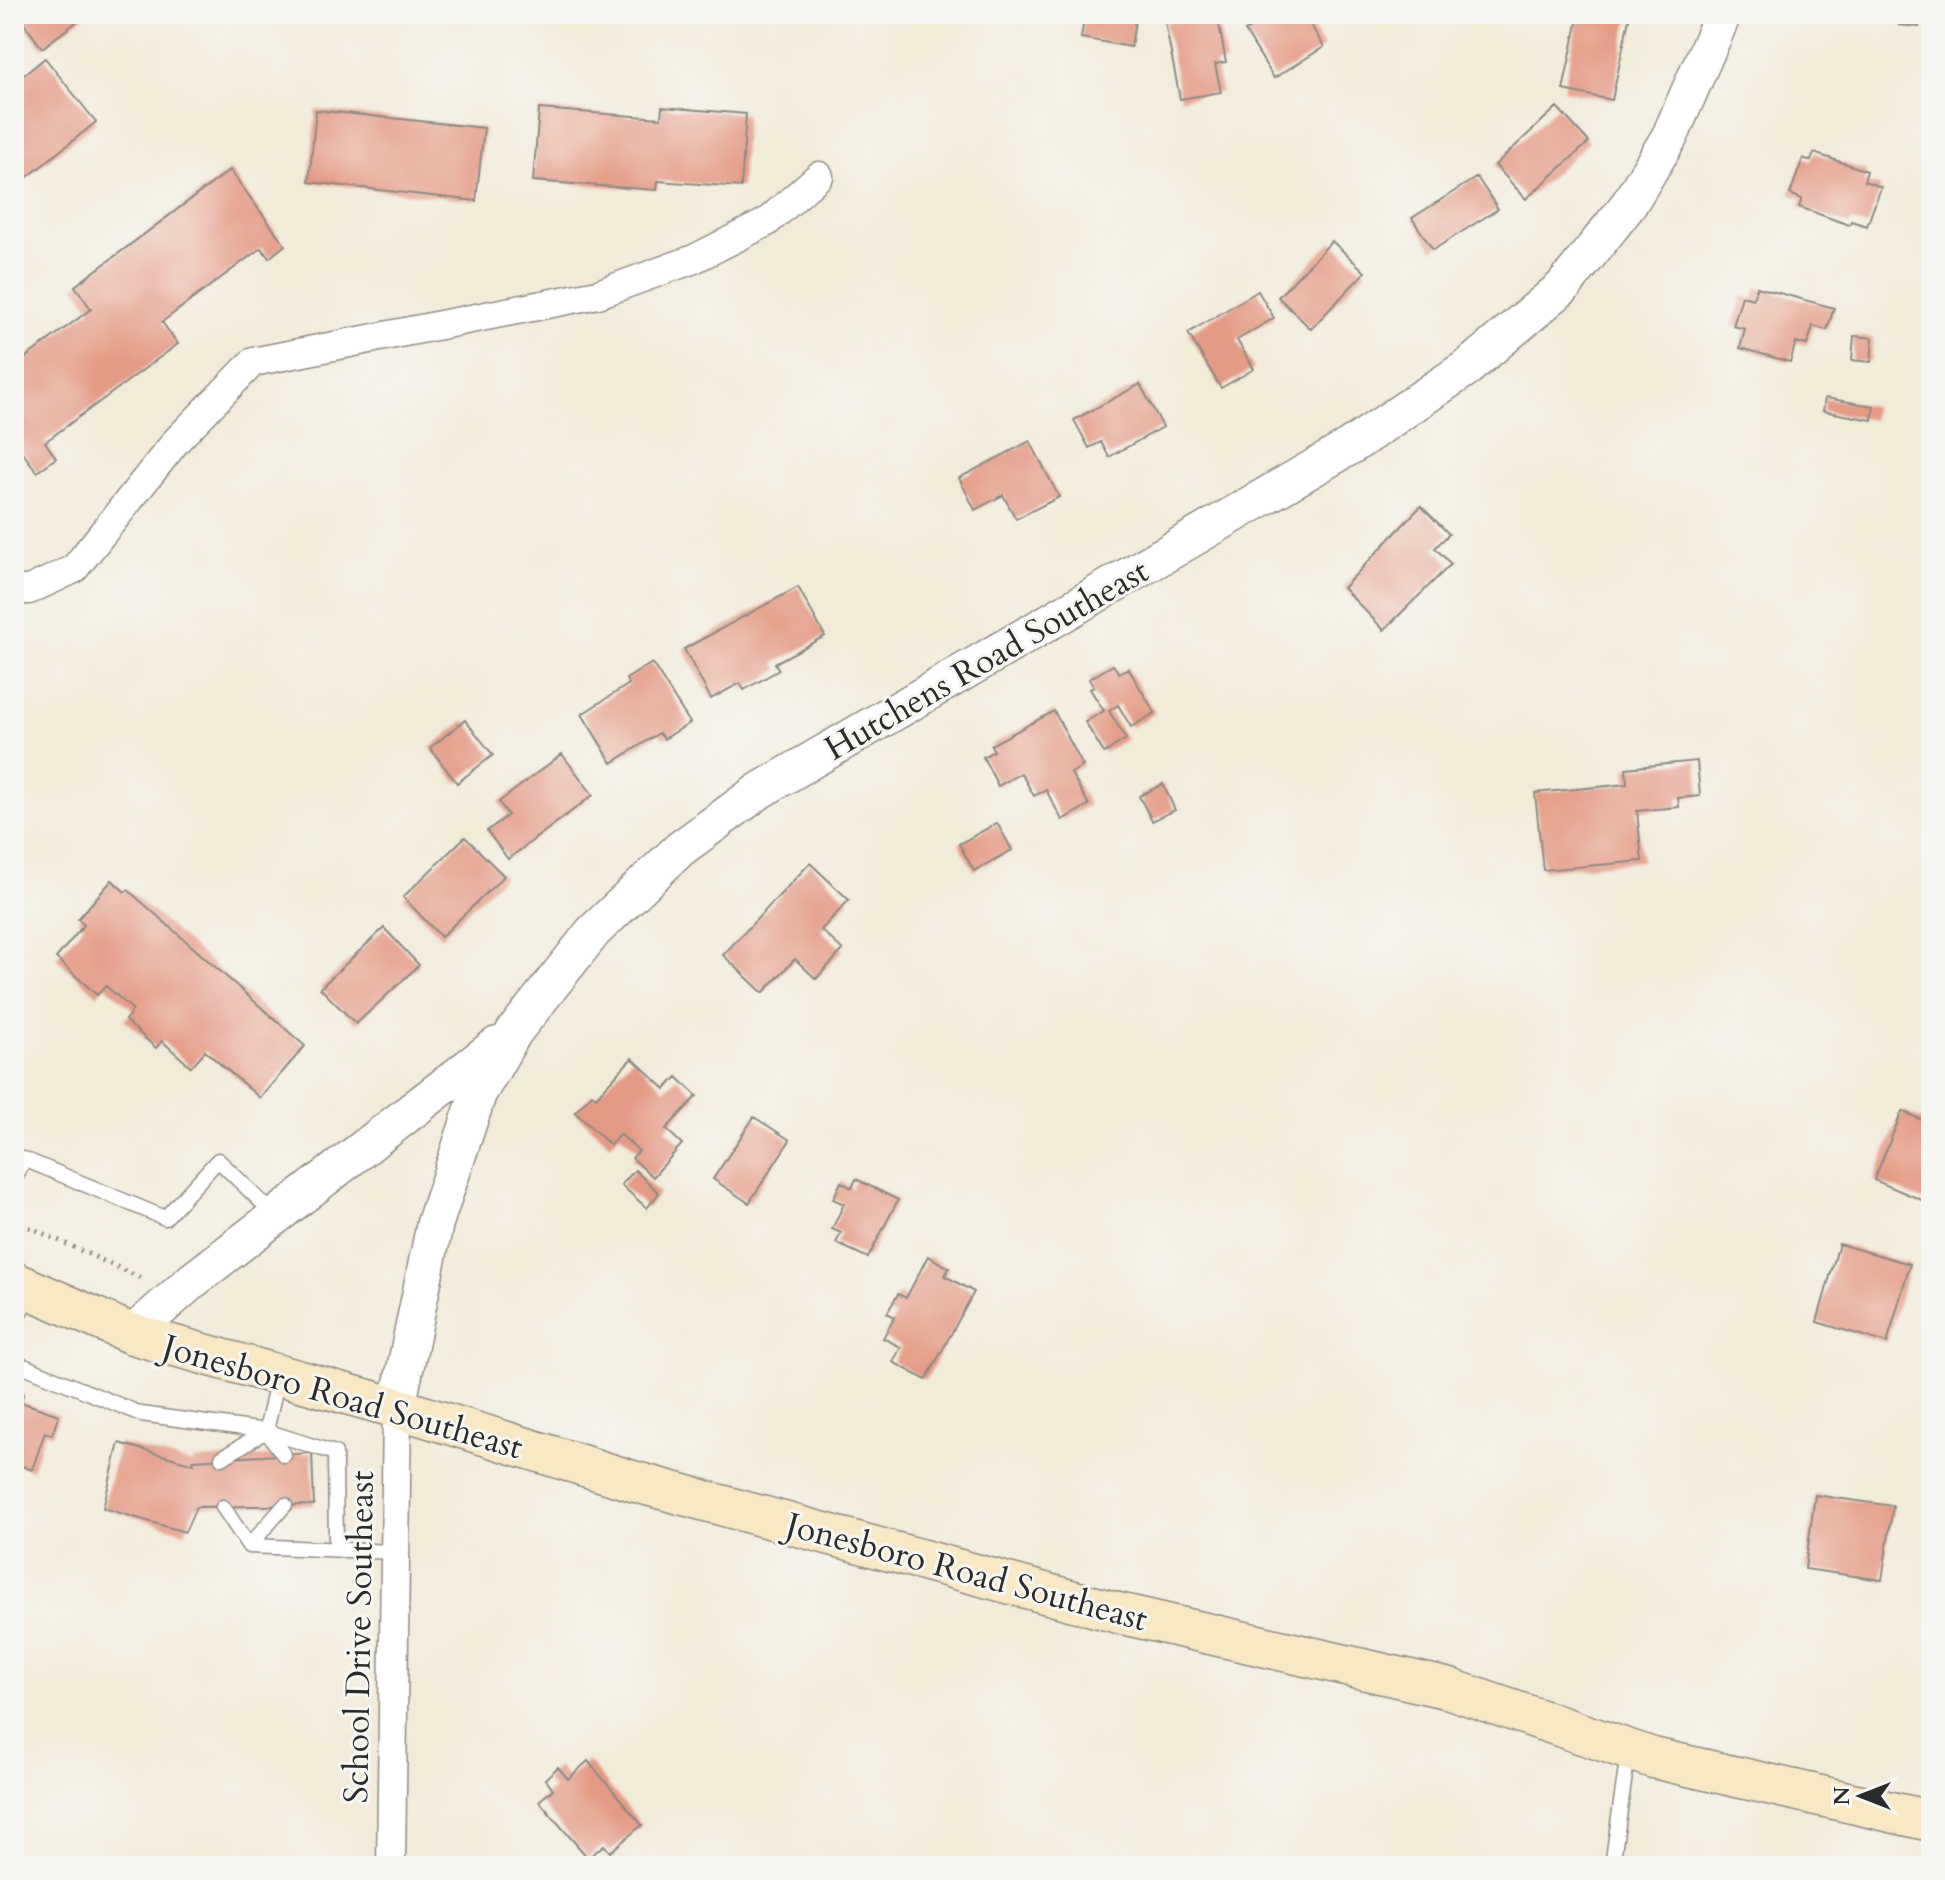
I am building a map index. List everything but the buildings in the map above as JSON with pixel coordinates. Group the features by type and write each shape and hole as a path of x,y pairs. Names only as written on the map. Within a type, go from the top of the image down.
{"main road":[{"name":"Jonesboro Road Southeast","path":"22,1286 132,1334 397,1408 636,1482 1118,1613 1450,1689 1629,1750 1931,1821"}],"street":[{"name":"Hutchens Road Southeast","path":"397,1408 435,1223 478,1094 514,1032 593,932 680,849 759,791 1351,446 1468,367 1563,287 1629,204 1670,136 1723,14"},
{"path":"14,590 29,590 74,569 177,440 253,362 598,294 694,259 767,222 819,176"},
{"path":"132,1334 192,1281 514,1032"},
{"name":"School Drive Southeast","path":"391,1866 397,1408"}],"lane":[{"path":"14,1181 24,1159 165,1218 218,1160 276,1216"},
{"path":"14,1325 22,1286"},
{"path":"14,1362 141,1414 266,1431 335,1453 336,1549"},
{"path":"222,1458 266,1431 279,1375"},
{"path":"266,1431 284,1455"},
{"path":"249,1546 285,1505"},
{"path":"223,1507 249,1546"},
{"path":"249,1546 395,1552"},
{"path":"1612,1866 1629,1750"}],"path":[{"path":"29,1227 151,1282"}]}
